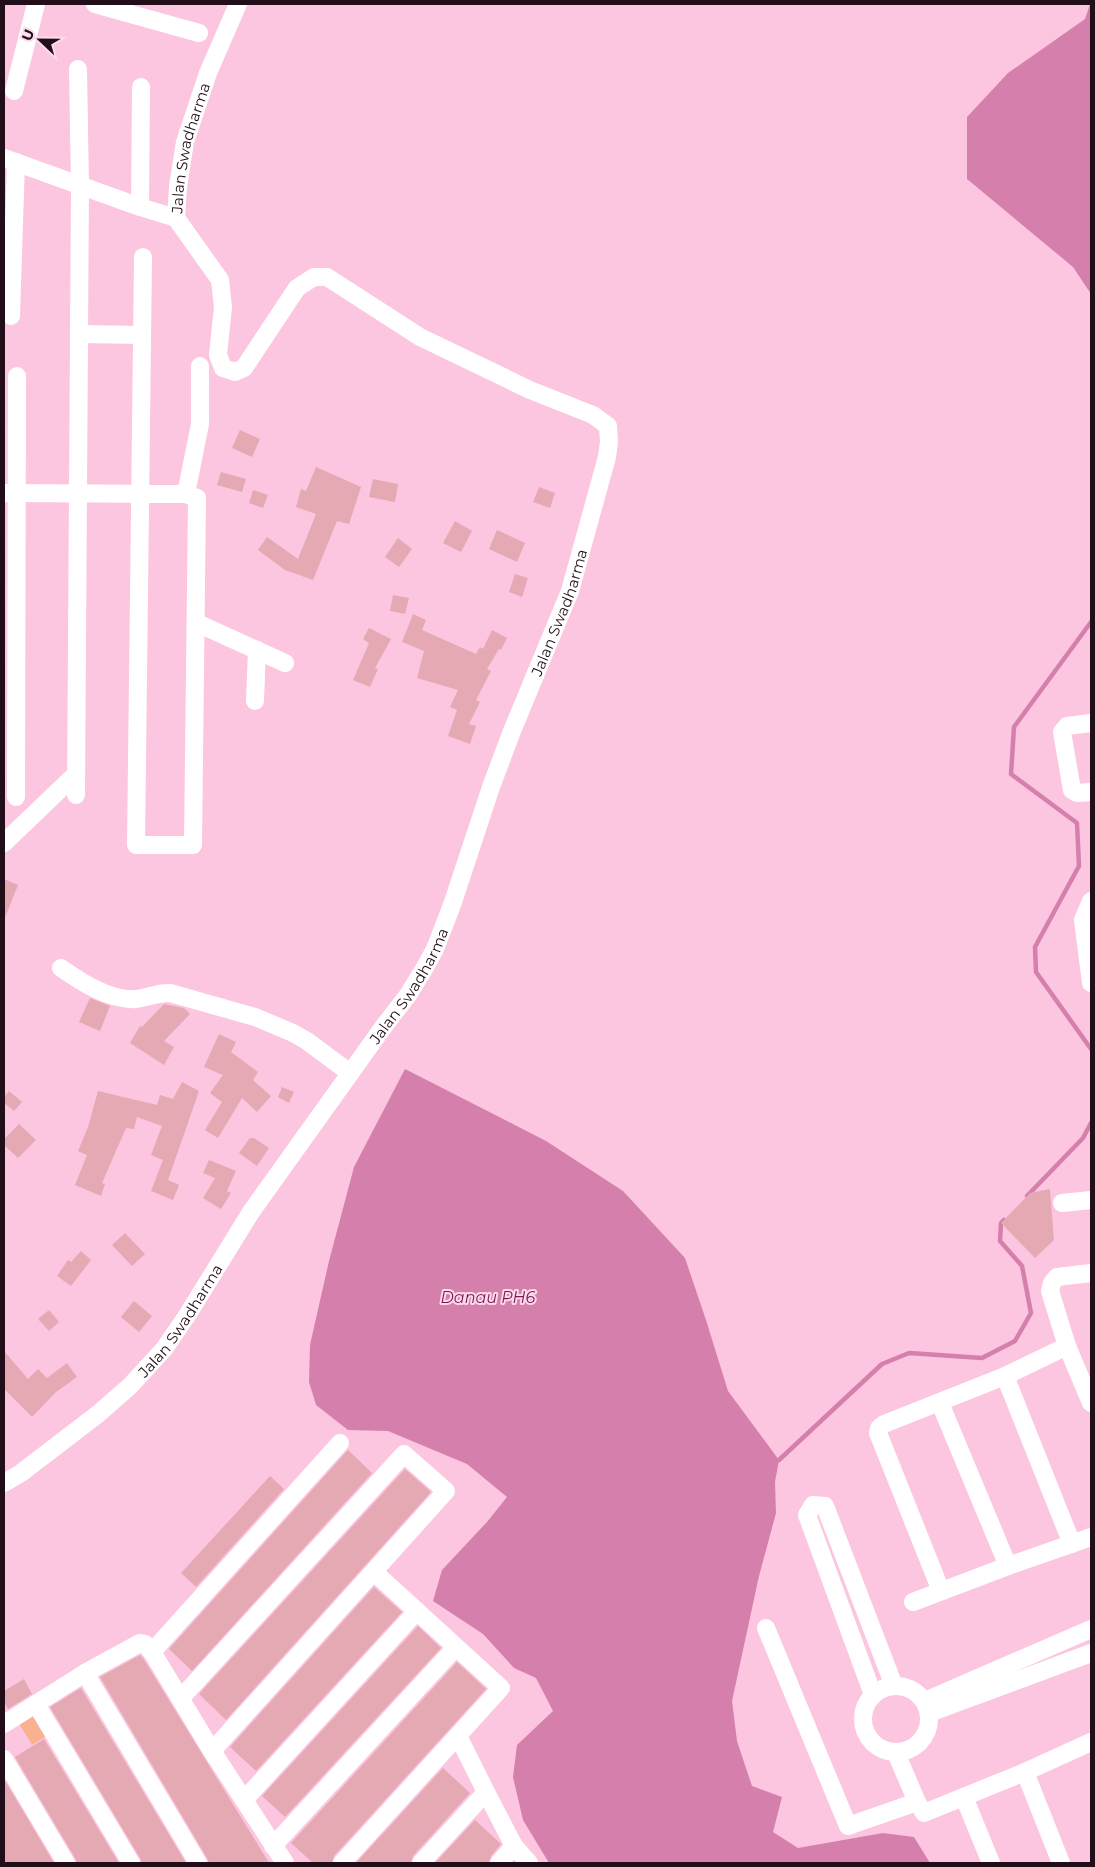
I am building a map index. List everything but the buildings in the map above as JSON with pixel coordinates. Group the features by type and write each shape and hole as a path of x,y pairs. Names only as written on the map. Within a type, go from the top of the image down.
{"street":[{"path":"14,91 36,4"},
{"path":"94,4 199,33"},
{"name":"Jalan Swadharma","path":"4,1483 21,1474 98,1414 130,1386 164,1349 251,1212 408,995 435,949 508,740 570,591 607,457 609,442 608,426 593,415 530,390 420,337 327,277 314,277 296,288 244,368 235,372 223,368 218,355 223,307 220,280 176,218 178,187 185,142 208,73 238,4"},
{"path":"76,795 80,186 78,69"},
{"path":"140,207 141,87"},
{"path":"9,304 10,160 176,218"},
{"path":"11,493 78,494 139,494 186,494 197,498 193,845 136,845 139,494 143,257"},
{"path":"79,334 142,335"},
{"path":"186,494 200,424 200,366"},
{"path":"17,376 11,493 10,796 50,799"},
{"path":"197,623 285,663"},
{"path":"255,701 257,650"},
{"path":"1091,723 1067,726 1062,732 1070,786 1072,790 1077,792 1091,792"},
{"path":"4,843 76,774"},
{"path":"1091,902 1083,920 1091,983"},
{"path":"61,968 84,984 110,994 135,999 158,993 170,993 255,1017 307,1040 350,1073"},
{"path":"1062,1203 1091,1200"},
{"path":"1091,1273 1057,1277 1052,1283 1050,1291 1067,1346 1091,1403"},
{"path":"941,1591 878,1433 879,1428 884,1424 1005,1376 1067,1346"},
{"path":"1005,1376 1072,1544"},
{"path":"940,1403 1008,1566"},
{"path":"152,1652 340,1443"},
{"path":"181,1698 404,1454 446,1491 212,1751"},
{"path":"873,1695 807,1515 813,1505 825,1506 894,1686"},
{"path":"913,1602 1008,1566 1091,1538"},
{"path":"342,1863 501,1688 374,1572"},
{"path":"244,1800 417,1611"},
{"path":"766,1628 848,1826 917,1802"},
{"path":"927,1707 1091,1629"},
{"path":"4,1724 85,1673 140,1643 145,1644 152,1652 212,1751 285,1863"},
{"path":"273,1846 456,1647"},
{"path":"927,1707 1091,1653"},
{"path":"85,1673 198,1863"},
{"path":"894,1686 912,1689 927,1707 927,1733 915,1748 896,1753 877,1747 865,1732 864,1712 873,1695 894,1686"},
{"path":"36,1704 131,1863"},
{"path":"458,1736 514,1846 529,1863"},
{"path":"896,1753 917,1802 924,1813 1090,1745"},
{"path":"4,1759 66,1863"},
{"path":"1026,1772 1061,1863"},
{"path":"421,1863 486,1792"},
{"path":"964,1797 991,1863"},
{"path":"499,1863 514,1846"}],"shaded area":[{"path":"34,1711 48,1735 32,1745 18,1722"}],"water":[{"path":"1090,4 1091,294 1073,267 967,179 967,117 1008,73 1085,19"},
{"name":"Danau PH6","path":"405,1069 546,1141 623,1191 685,1258 728,1391 779,1460 775,1482 776,1513 759,1576 732,1701 737,1741 752,1786 782,1797 773,1832 798,1848 883,1833 914,1837 930,1863 549,1863 523,1820 513,1777 517,1745 553,1711 536,1678 514,1668 483,1634 433,1601 442,1570 487,1522 507,1497 467,1464 388,1431 348,1430 316,1405 309,1382 310,1345 329,1261 354,1167"}],"waterway":[{"path":"1091,622 1014,727 1011,774 1077,823 1079,866 1035,947 1036,972 1091,1049"},
{"path":"1027,1196 1083,1138 1091,1123"},
{"path":"779,1460 882,1364 909,1353 982,1358 1015,1341 1031,1313 1022,1266 1000,1241 1001,1223 1004,1220"}]}
